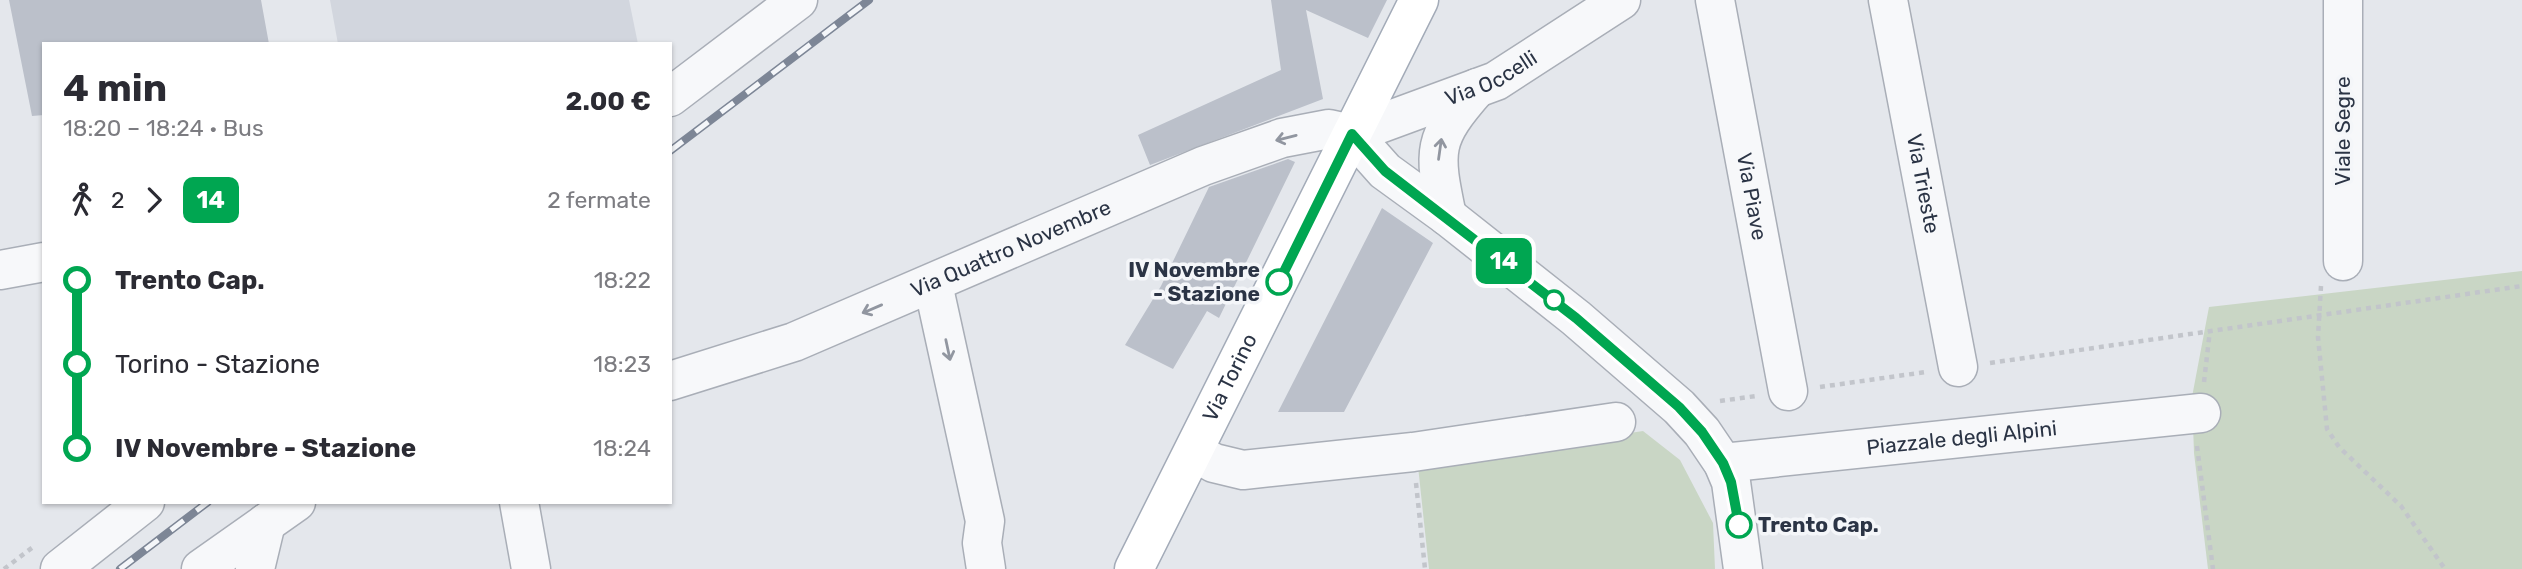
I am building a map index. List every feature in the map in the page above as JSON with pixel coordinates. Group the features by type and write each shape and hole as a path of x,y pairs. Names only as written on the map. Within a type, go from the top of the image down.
{"main road":[{"name":"Via Torino","path":"1133,569 1419,0"}],"street":[{"path":"672,95 798,0"},
{"name":"Via Occelli","path":"1352,134 1496,80 1621,0"},
{"name":"Via Piave","path":"1715,0 1788,391"},
{"name":"Via Trieste","path":"1888,0 1958,367"},
{"name":"Viale Segre","path":"2343,0 2343,261"},
{"path":"1447,216 1437,168 1442,133 1478,88"},
{"name":"Via Quattro Novembre","path":"672,380 794,341 933,284 1203,166 1282,138 1329,129 1352,134"},
{"path":"1352,134 1385,171 1447,216 1576,318 1679,407 1702,432 1723,463 1736,505 1743,569"},
{"path":"0,270 42,262"},
{"path":"933,284 985,521 982,543 986,569"},
{"name":"Piazzale degli Alpini","path":"1723,463 2201,413"},
{"path":"1194,452 1214,463 1243,470 1413,452 1616,422"},
{"path":"60,569 142,504"},
{"path":"519,504 531,569"},
{"path":"201,569 281,512"},
{"path":"255,569 281,512"},
{"path":"1157,569 1159,520"}],"path":[{"path":"2343,261 2322,282 2319,314 2323,406 2327,429 2339,447 2401,506 2445,569"},
{"path":"1679,407 2522,286"},
{"path":"1413,452 1425,569"},
{"path":"2197,452 2213,569"}],"shaded area":[{"path":"330,0 629,0 638,42 338,42"}],"green space":[{"path":"2522,271 2522,569 2208,569 2194,453 2192,397 2209,307"},
{"path":"1643,431 1680,460 1713,523 1715,569 1429,569 1418,466"}],"building":[{"path":"9,0 261,0 269,42 42,42 42,115 32,116"},
{"path":"1271,0 1387,0 1368,38 1306,10 1323,99 1150,165 1138,135 1281,70"},
{"path":"1288,159 1295,162 1219,318 1207,311 1173,369 1125,345 1161,286 1209,187"},
{"path":"1382,208 1433,243 1344,412 1278,412"}],"railway":[{"path":"672,149 869,0"},
{"path":"120,569 205,504"}],"bus line":[{"name":"14","path":"1279,282 1352,134 1385,171 1447,216 1576,318 1679,407 1702,432 1723,463 1731,482 1739,525"}],"place":[{"name":"IV Novembre - Stazione","path":"1279,282"},
{"name":"Trento Cap.","path":"1739,525"}]}
